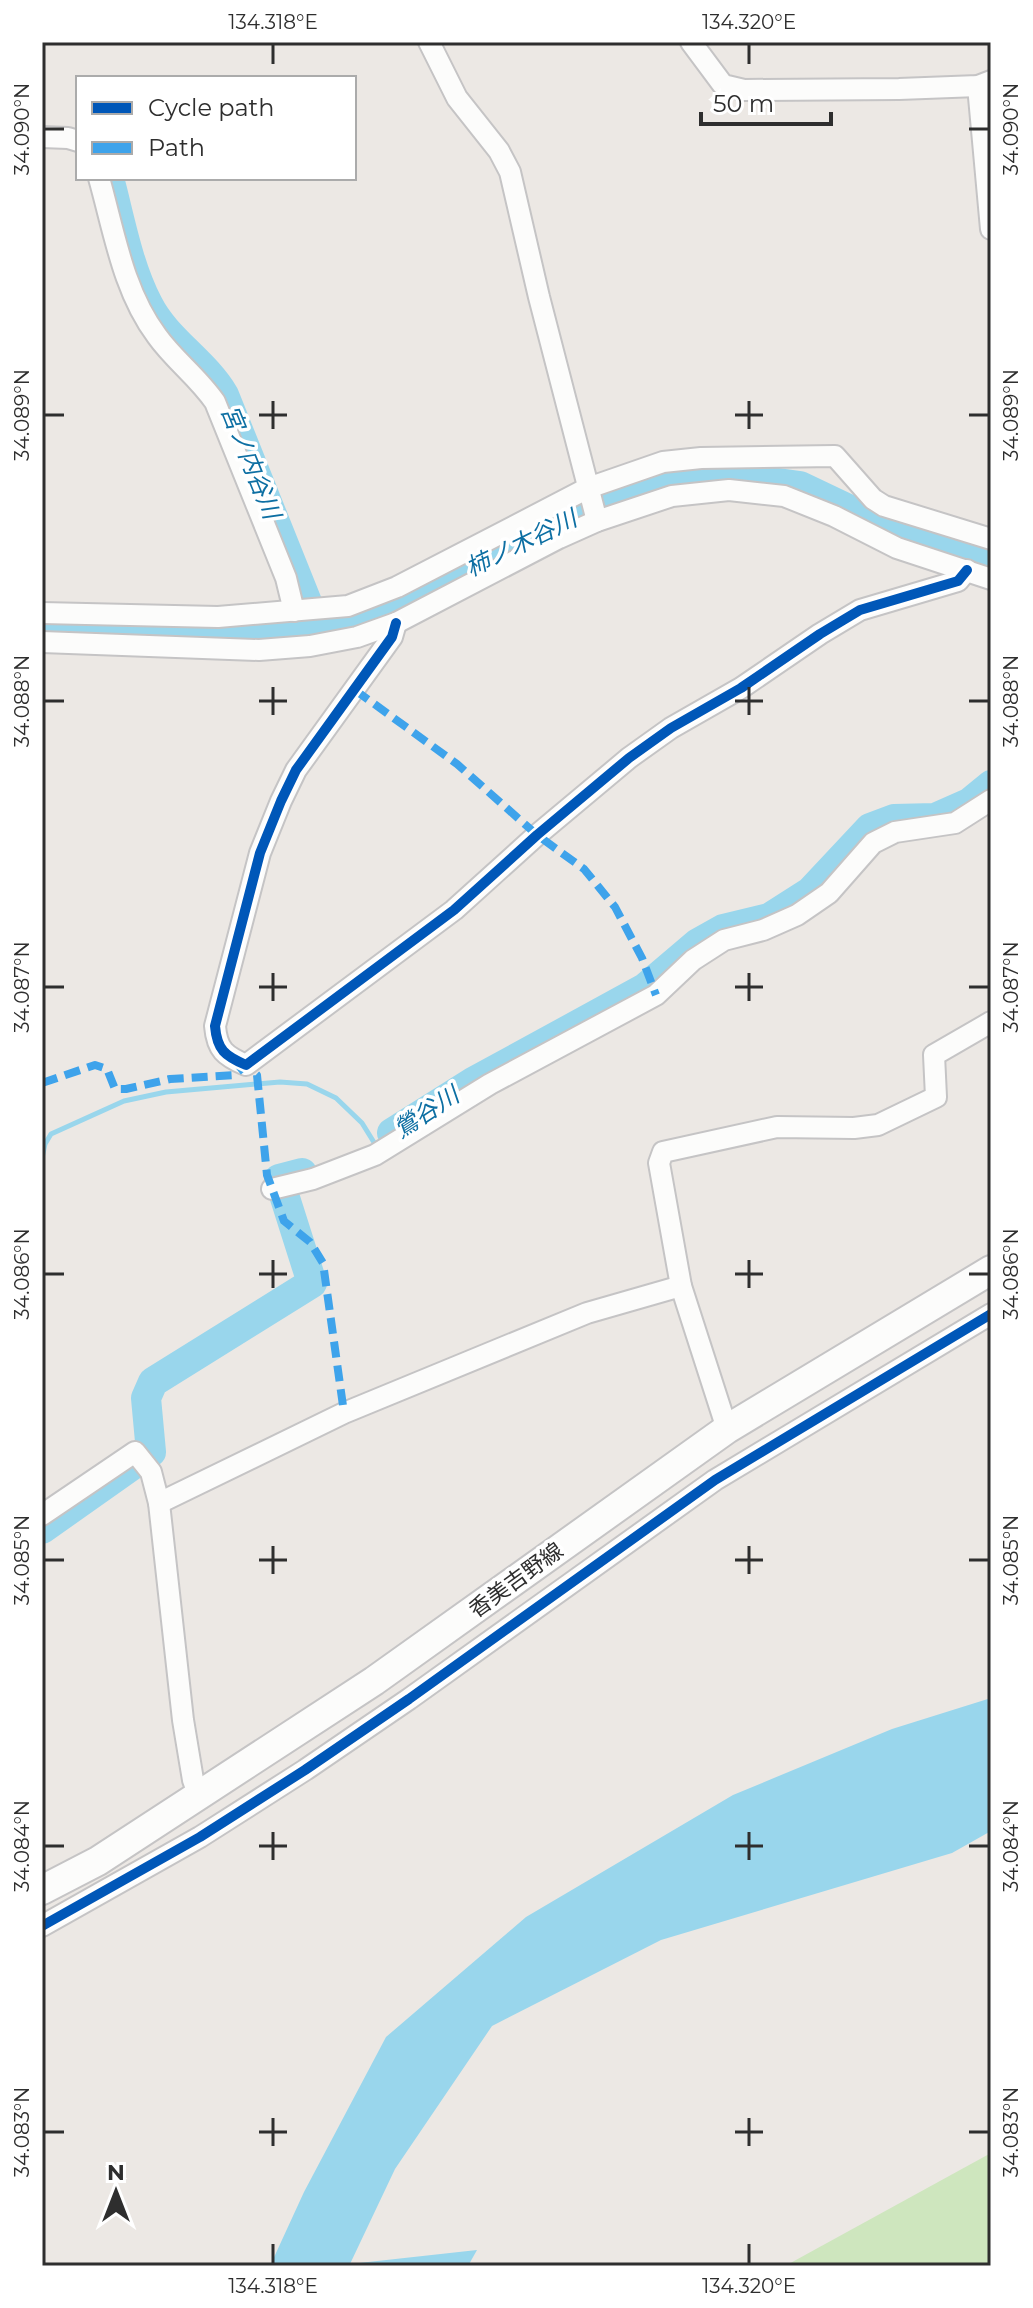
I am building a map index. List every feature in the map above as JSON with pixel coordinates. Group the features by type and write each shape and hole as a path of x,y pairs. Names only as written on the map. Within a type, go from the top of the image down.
{"main road":[{"name":"香美吉野線","path":"42,1890 98,1861 374,1681 727,1429 991,1270"}],"street":[{"path":"429,42 457,98 499,151 510,172 597,519"},
{"path":"691,42 723,85 744,90 899,89 985,83 991,229"},
{"path":"42,137 76,140"},
{"path":"100,180 133,296 157,337 199,379 215,402 286,578 289,622 310,646 357,637 396,623 597,519 672,496 729,490 784,496 834,516 897,548 991,579"},
{"path":"42,642 289,622 348,606 397,587 589,492 663,462 701,458 835,456 873,499 884,506 991,539"},
{"path":"396,623 392,637 296,770 260,853 215,1026 216,1042 224,1056 246,1065 454,910 571,806 671,728 741,688 860,610 958,581 967,570"},
{"path":"42,613 218,617 289,622"},
{"path":"279,1187 313,1179 375,1155 490,1084 656,995 693,960 724,940 763,930 797,915 829,893 873,843 884,837 895,832 955,823 991,800"},
{"path":"727,1429 681,1286 659,1163 663,1152 777,1127 854,1128 878,1125 936,1097 934,1055 991,1022"},
{"path":"159,1503 358,1407 587,1313 681,1286"},
{"path":"42,1926 200,1837 292,1778 409,1699 715,1480 991,1314"},
{"path":"42,1515 135,1452 151,1472 159,1503 183,1720 193,1780 199,1797"}],"green space":[{"path":"991,2153 991,2266 785,2266"}],"water":[{"path":"991,1698 991,1831 952,1853 661,1940 492,2026 395,2169 350,2264 477,2250 468,2266 270,2266 304,2192 386,2037 526,1917 733,1795 892,1729"}],"waterway":[{"name":"宮ノ内谷川","path":"110,180 141,289 165,329 224,395 317,627"},
{"name":"柿ノ木谷川","path":"42,627 101,632 255,633 371,619 453,580 564,520 660,484 732,477 800,486 863,516 991,562"},
{"name":"鶯谷川","path":"392,1133 473,1082 645,988 698,943 723,929 769,918 810,892 870,828 894,819 935,818 969,803 991,785"},
{"path":"42,1158 51,1134 124,1101 166,1092 280,1082 307,1084 336,1098 362,1123 375,1144"},
{"name":"鶯谷川","path":"42,1529 151,1452 146,1398 153,1382 312,1283 279,1179 302,1173"}],"marked path":[{"path":"355,690 457,764 537,835 584,869 615,907 642,958 656,995"},
{"path":"42,1083 95,1065 107,1069 115,1089 170,1079 234,1075 246,1065 257,1075 267,1175 284,1221 310,1242 323,1263 344,1413"}],"cycle path":[{"path":"396,623 392,637 296,770 260,853 215,1026 223,1051 246,1065 454,910 537,835 629,758 671,728 741,688 860,610 958,581 967,570"},
{"path":"42,1926 200,1837 305,1770 715,1480 991,1314"}]}
